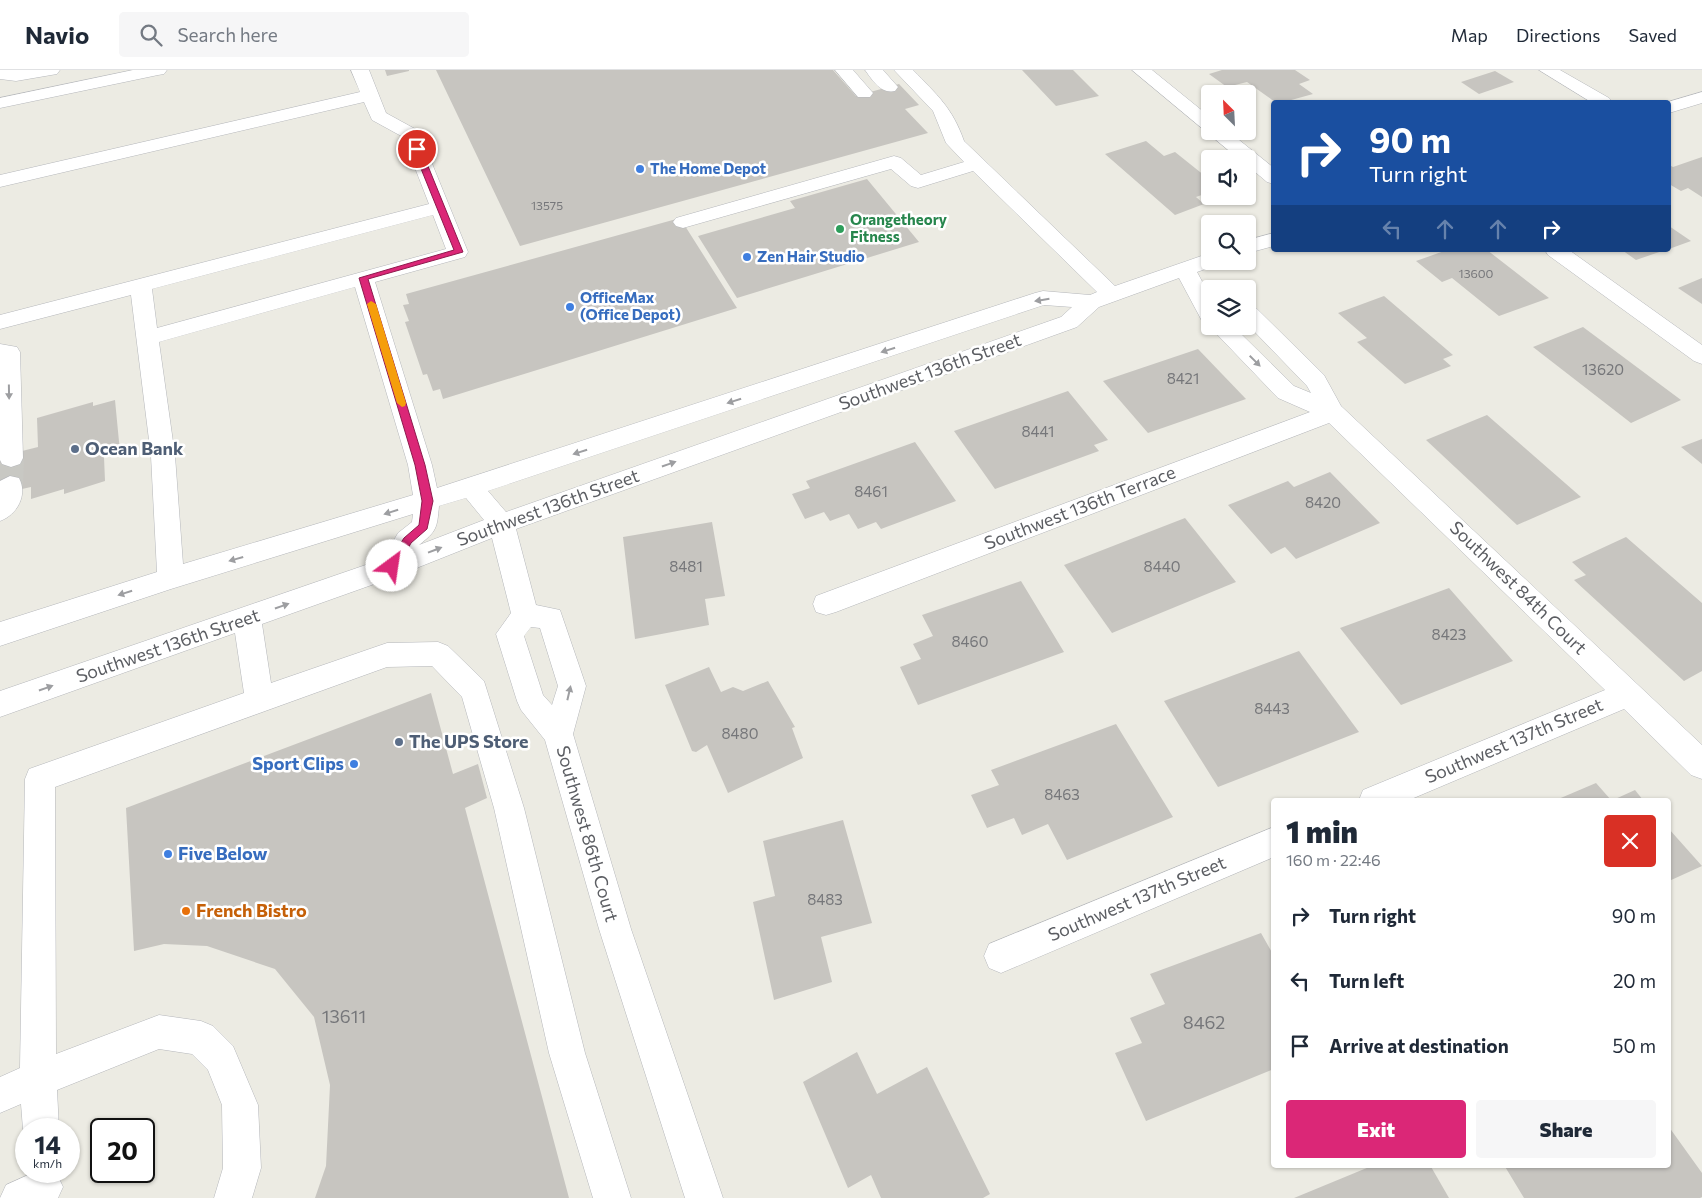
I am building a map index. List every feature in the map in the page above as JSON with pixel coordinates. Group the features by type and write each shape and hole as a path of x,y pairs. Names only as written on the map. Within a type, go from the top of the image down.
{"street":[{"path":"0,74 51,70"},
{"path":"0,103 158,70"},
{"path":"147,338 458,252 411,134 378,116 360,70"},
{"path":"844,70 876,90"},
{"path":"860,70 876,90"},
{"path":"874,70 876,90"},
{"path":"903,70 941,109 948,122 955,143 978,164 1101,298"},
{"path":"1141,70 1201,119"},
{"path":"1548,70 1600,100"},
{"path":"0,181 370,94"},
{"path":"1674,107 1702,97"},
{"path":"1674,107 1701,118"},
{"path":"1227,140 1271,176"},
{"path":"686,227 760,211 771,197 894,162 918,182 978,164"},
{"path":"0,322 440,207"},
{"path":"1256,245 1271,240"},
{"path":"1558,252 1702,356"},
{"name":"Southwest 136th Street","path":"0,704 392,566 556,503 850,402 1069,322 1101,298 1201,263"},
{"path":"1184,268 1202,280"},
{"path":"1184,268 1201,299"},
{"path":"363,278 420,465 427,501 424,526 408,540 392,566"},
{"path":"141,286 163,456 171,578"},
{"name":"Southwest 136th Street","path":"0,634 171,578 471,487 1044,298 1101,298"},
{"name":"Southwest 84th Court","path":"1256,321 1316,381 1333,412 1702,766"},
{"name":"Southwest 84th Court","path":"1229,335 1286,392 1333,412"},
{"path":"0,352 8,352 11,458"},
{"name":"Southwest 136th Terrace","path":"826,604 1333,412"},
{"path":"0,511 9,500 10,485"},
{"path":"471,487 502,525 525,616 550,618 572,686 558,734"},
{"name":"Southwest 86th Court","path":"525,616 510,634 531,701 558,734 614,929 704,1198"},
{"path":"247,618 259,700"},
{"path":"40,1118 38,1079 40,779 388,655 438,654 474,690 509,808 567,1053 612,1198"},
{"name":"Southwest 137th Street","path":"1379,798 1627,694"},
{"name":"Southwest 137th Street","path":"1001,956 1271,843"},
{"path":"0,1095 159,1032 201,1038 221,1058 240,1105 242,1168 233,1198"}],"building":[{"path":"385,70 409,70 409,71 387,76"},
{"name":"The Home Depot","path":"436,70 833,70 856,96 899,84 919,105 905,109 928,133 520,246"},
{"path":"1022,70 1073,70 1099,96 1056,106"},
{"path":"1222,70 1295,70 1310,80 1299,84 1313,94 1291,100 1272,100 1256,88 1256,85 1251,85 1247,82 1224,85 1209,74"},
{"path":"1495,71 1514,82 1479,94 1461,82"},
{"path":"1146,141 1164,156 1175,152 1201,173 1201,195 1196,197 1201,201 1201,205 1175,215 1105,154"},
{"path":"1702,157 1702,197 1688,188 1681,191 1671,185 1671,166 1673,167"},
{"path":"867,179 919,242 737,298 698,236 795,208 790,201"},
{"name":"OfficeMax (Office Depot)","path":"680,218 737,308 443,399 440,389 433,391 427,374 423,375 405,322 409,321 403,305 409,304 406,294"},
{"path":"1671,227 1691,241 1671,248"},
{"path":"1441,252 1490,252 1549,298 1499,316 1452,278 1442,282 1416,261"},
{"path":"1625,252 1659,252 1636,260"},
{"path":"1702,278 1702,304 1678,288"},
{"path":"1384,296 1453,355 1443,359 1451,366 1405,384 1357,342 1367,338 1338,313"},
{"path":"1583,327 1681,400 1631,423 1533,347"},
{"path":"1198,349 1246,399 1148,433 1103,381"},
{"path":"1068,391 1108,440 1094,445 1099,451 995,489 954,431"},
{"name":"Ocean Bank","path":"115,400 120,452 104,457 105,481 64,494 64,489 31,499 31,487 22,489 22,478 0,491 0,464 22,451 38,447 37,418 93,402 93,406"},
{"path":"1487,415 1581,497 1517,525 1426,440"},
{"path":"1702,439 1702,464 1681,447"},
{"path":"915,442 956,501 881,529 876,522 858,529 849,514 830,521 824,512 805,519 792,494 810,488 806,481"},
{"path":"1330,472 1380,523 1296,559 1285,547 1271,554 1228,505 1288,481 1294,487"},
{"path":"1185,518 1236,582 1112,633 1064,565"},
{"path":"712,522 725,596 705,599 709,625 635,639 623,537"},
{"path":"1626,537 1702,603 1702,671 1684,681 1574,580 1586,575 1572,562"},
{"path":"1021,581 1064,652 918,705 900,667 921,659 913,644 933,636 922,615"},
{"path":"1449,588 1513,661 1401,705 1340,628"},
{"path":"1299,651 1359,732 1218,787 1164,701"},
{"path":"709,667 721,692 733,687 743,691 768,681 795,727 792,728 803,758 728,793 707,745 696,752 692,751 665,685"},
{"path":"431,693 453,774 478,764 487,798 465,808 569,1198 315,1198 326,1166 330,1085 314,1017 275,969 207,946 164,944 134,951 126,808"},
{"path":"1116,724 1173,817 1067,860 1048,824 1022,835 1014,818 987,828 971,795 999,785 991,770"},
{"path":"1596,783 1609,798 1561,798"},
{"path":"1635,790 1641,798 1617,798"},
{"path":"843,820 872,923 821,937 832,982 774,1000 753,902 775,896 763,841"},
{"path":"1671,831 1702,866 1671,880"},
{"path":"1261,933 1271,951 1271,1070 1146,1121 1115,1053 1142,1043 1130,1018 1165,1004 1150,974"},
{"path":"857,1052 877,1094 927,1067 990,1194 983,1198 881,1198 871,1175 848,1188 803,1082"},
{"path":"1671,1130 1702,1173 1702,1197 1700,1198 1524,1198 1506,1168 1671,1168"},
{"path":"1367,1168 1432,1168 1449,1198 1294,1198"}],"tunnel":[{"path":"10,485 11,458"}],"slow traffic":[{"path":"371,304 402,403"}],"place":[{"name":"The Home Depot","path":"640,169"},
{"name":"Orangetheory Fitness","path":"840,229"},
{"name":"Zen Hair Studio","path":"747,257"},
{"name":"OfficeMax (Office Depot)","path":"570,307"},
{"name":"Ocean Bank","path":"75,449"},
{"name":"The UPS Store","path":"399,742"},
{"name":"Sport Clips","path":"354,764"},
{"name":"Five Below","path":"168,854"},
{"name":"French Bistro","path":"186,911"}],"route":[{"path":"392,566 408,540 424,526 427,501 420,465 363,278 458,252 417,149"}]}
